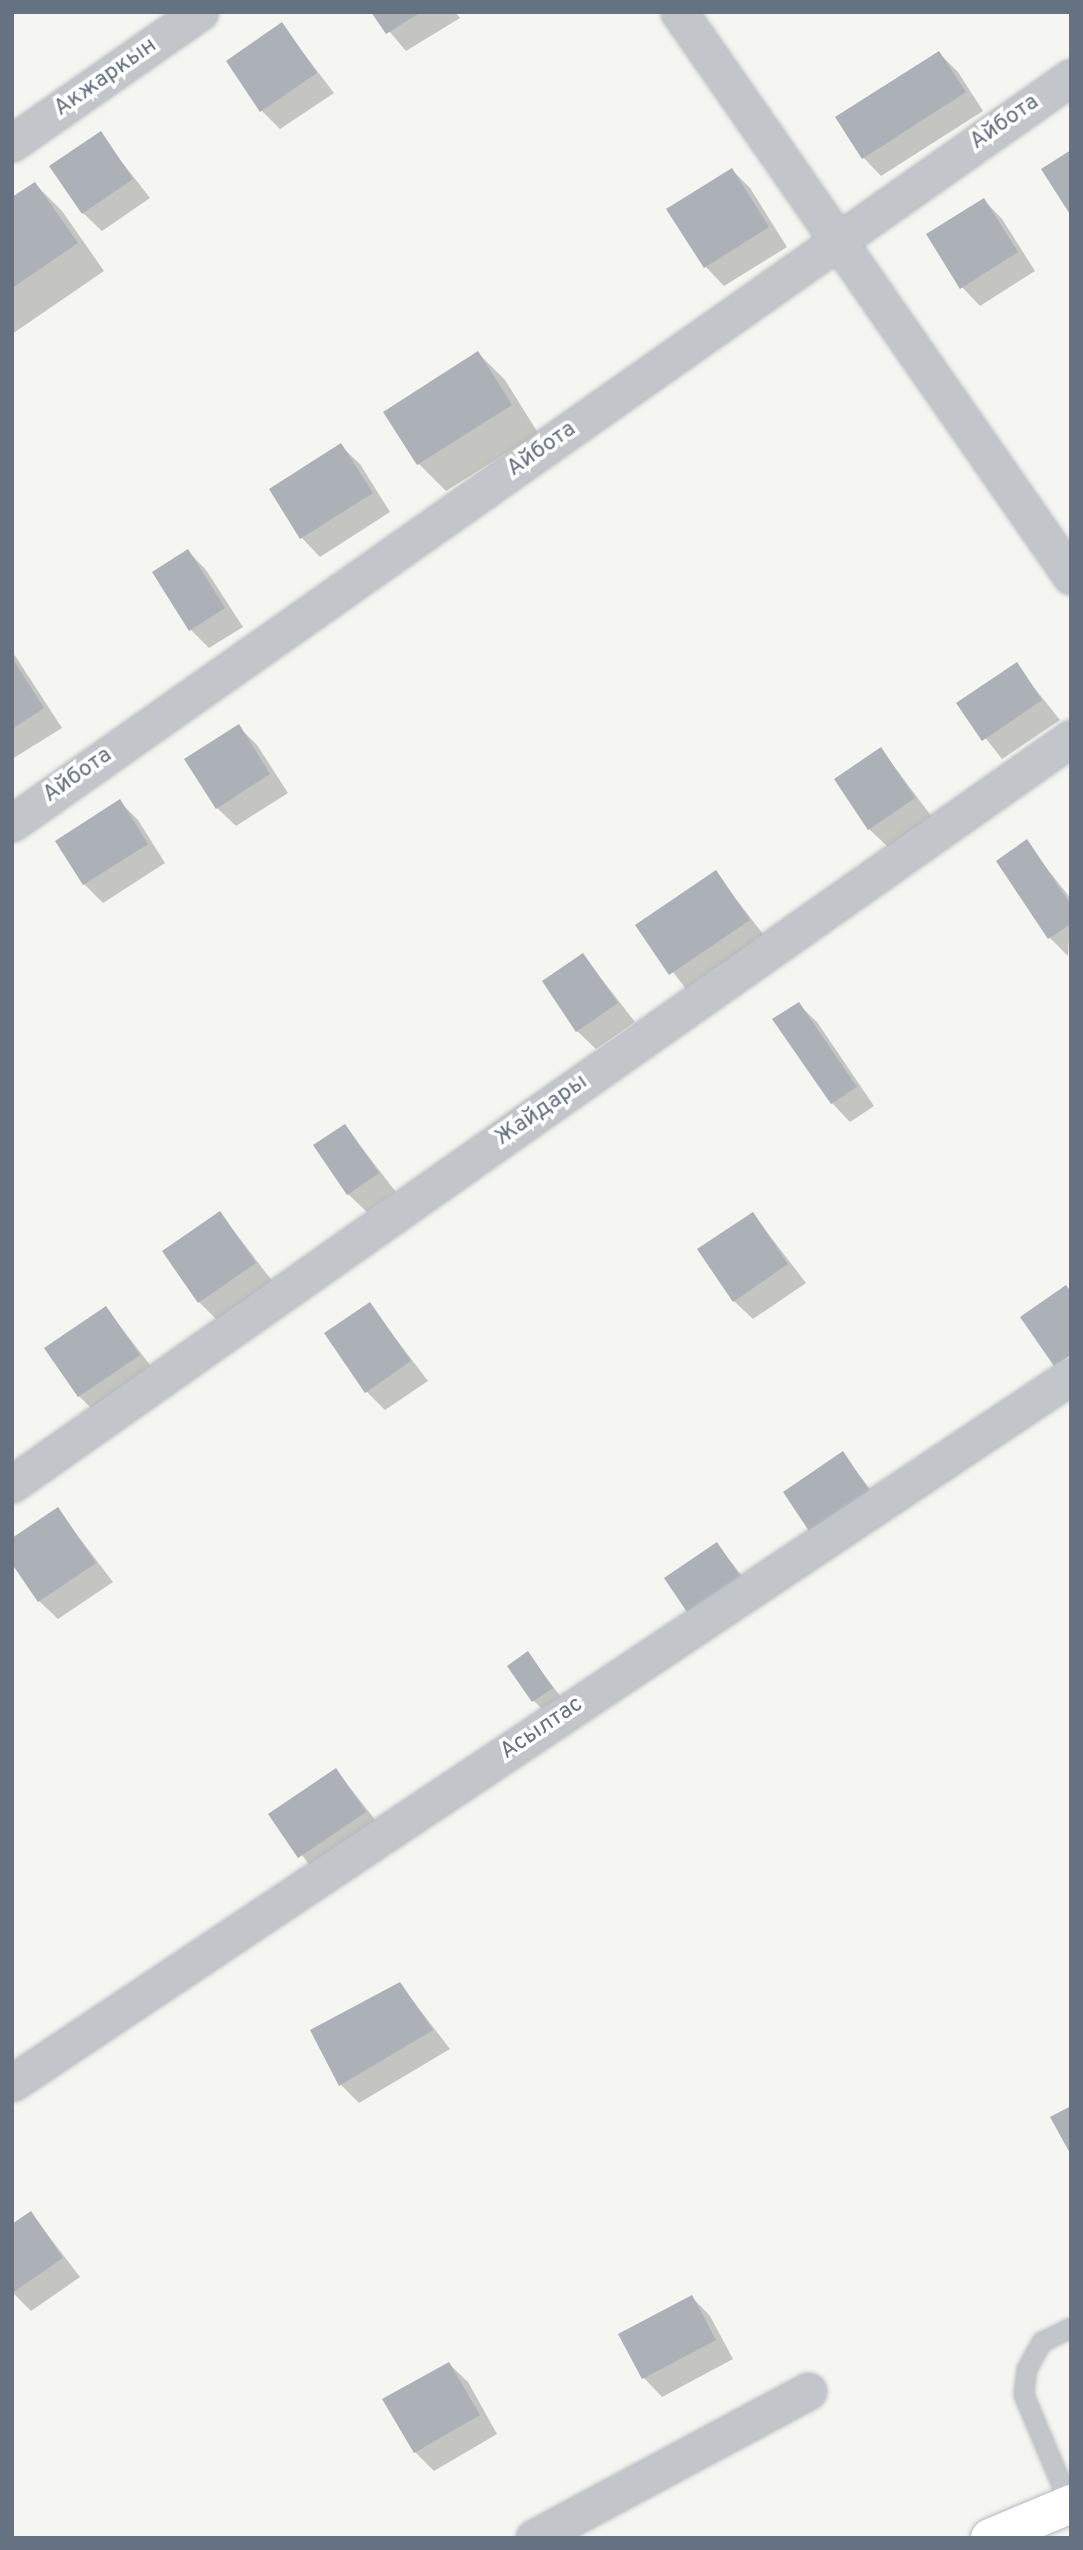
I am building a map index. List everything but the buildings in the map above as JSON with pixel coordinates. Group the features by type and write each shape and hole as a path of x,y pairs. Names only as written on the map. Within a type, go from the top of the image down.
{"main road":[{"path":"990,2538 1070,2505"}],"street":[{"name":"Акжаркын","path":"12,143 200,12"},
{"path":"679,12 1071,576"},
{"name":"Айбота","path":"12,822 1071,77"},
{"name":"Жайдары","path":"12,1484 1071,738"},
{"name":"Асылтас","path":"12,2083 1071,1376"},
{"path":"534,2538 808,2391"}],"lane":[{"path":"1070,2505 1024,2395 1027,2368 1042,2342 1071,2328"}]}
